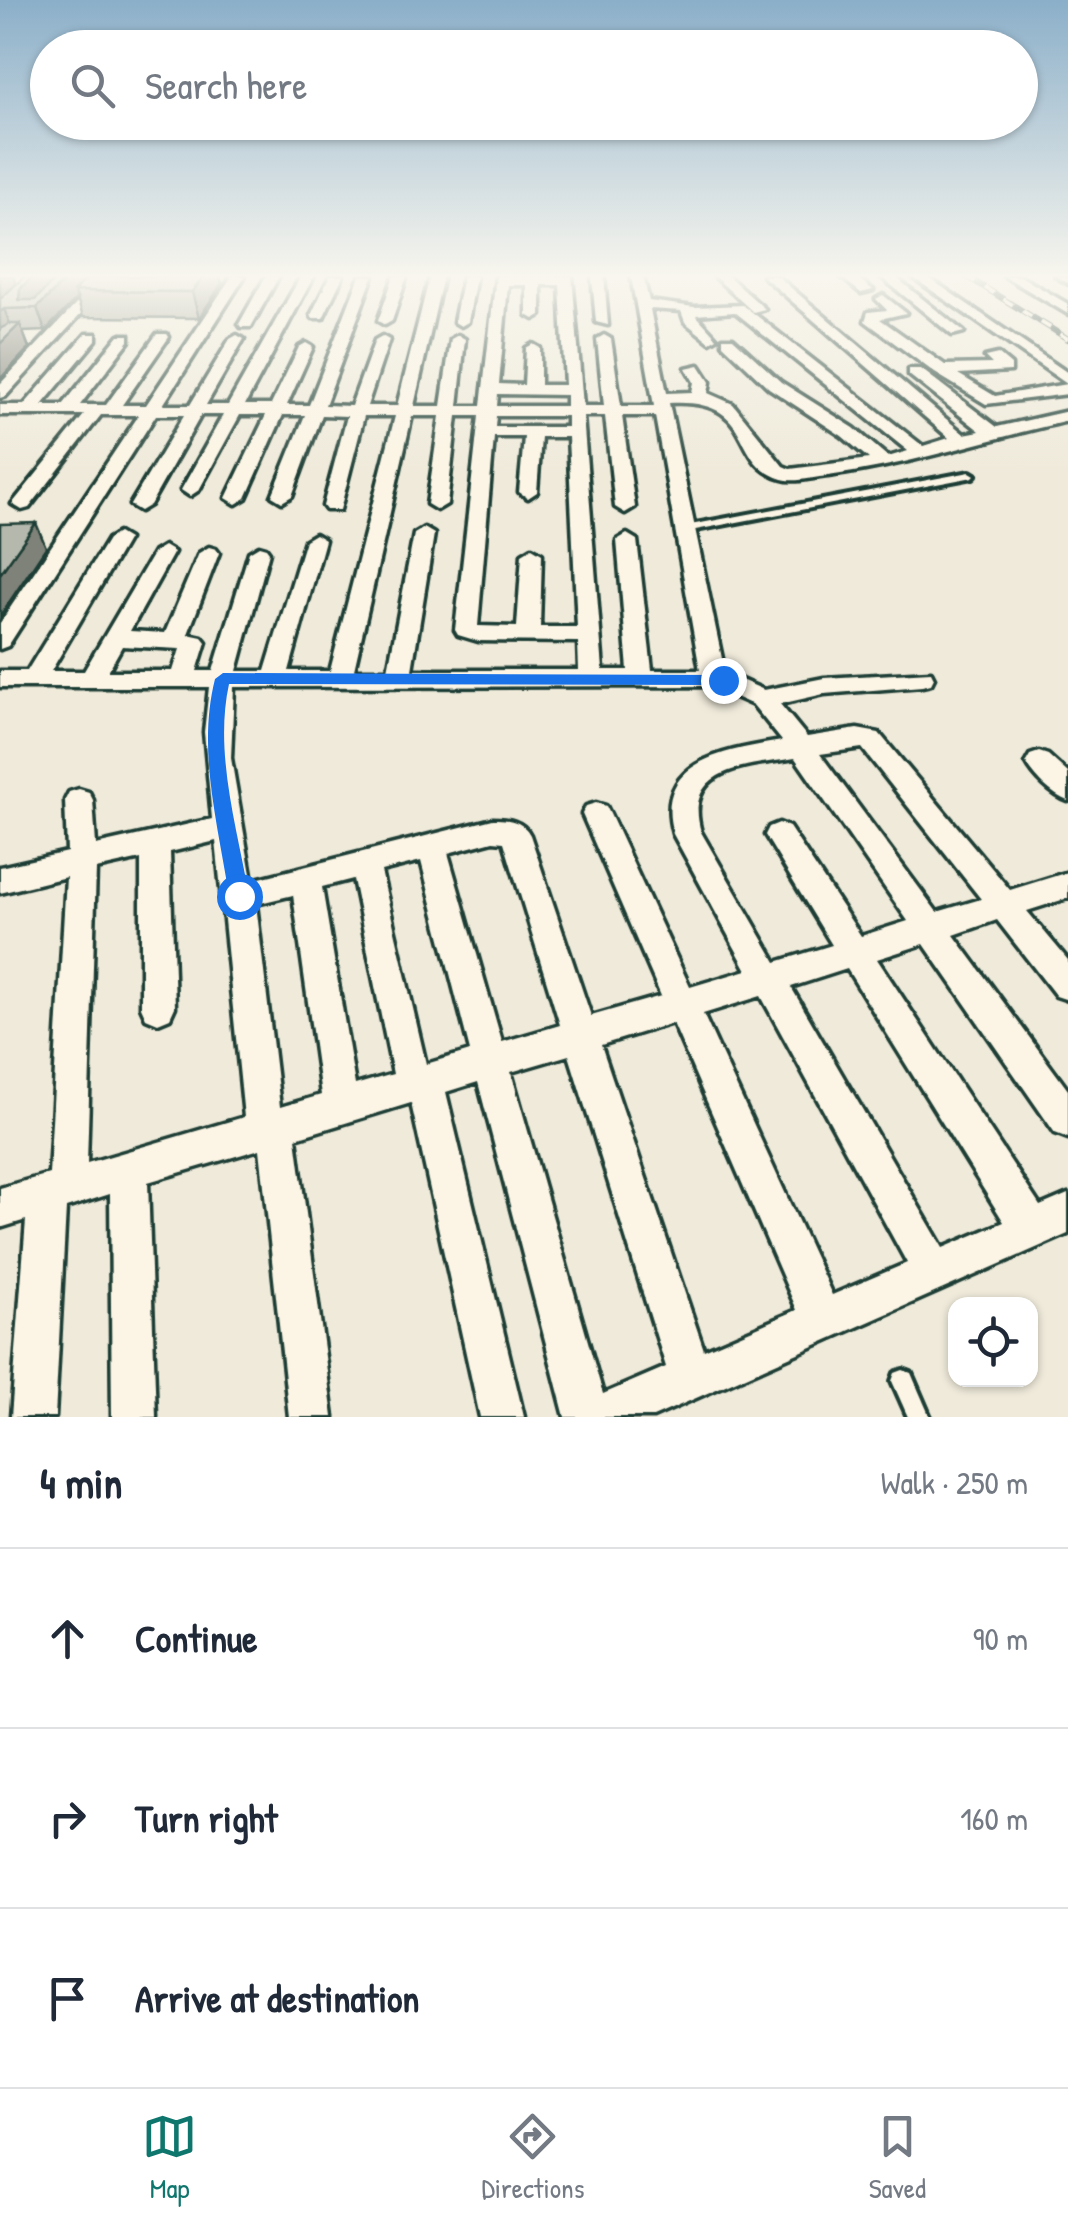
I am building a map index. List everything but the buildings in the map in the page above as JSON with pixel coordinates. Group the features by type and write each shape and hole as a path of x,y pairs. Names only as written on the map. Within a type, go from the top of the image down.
{"street":[{"path":"0,393 48,342"},
{"path":"29,410 88,342"},
{"path":"67,410 121,342"},
{"path":"22,504 158,342"},
{"path":"0,642 197,342"},
{"path":"140,506 236,342"},
{"path":"190,490 271,342"},
{"path":"282,496 341,342"},
{"path":"333,506 380,342"},
{"path":"340,678 421,342"},
{"path":"437,504 459,342"},
{"path":"497,342 466,630 478,634 586,635"},
{"path":"569,342 592,679"},
{"path":"605,342 625,507"},
{"path":"650,342 714,678"},
{"path":"730,342 775,385 820,418 848,432 884,463"},
{"path":"781,342 922,454"},
{"path":"846,342 961,440"},
{"path":"903,342 992,401 1068,388"},
{"path":"1013,342 1068,380"},
{"path":"236,498 306,346"},
{"path":"532,390 533,348"},
{"path":"940,370 1006,368 993,357"},
{"path":"925,358 905,363 994,434"},
{"path":"694,368 702,382 699,398"},
{"path":"493,389 571,390"},
{"path":"490,422 699,398 714,400 724,406 780,473 835,472 884,463 961,440 1068,416"},
{"path":"0,410 450,411 532,432 573,432"},
{"path":"528,492 532,432"},
{"path":"399,678 424,534"},
{"path":"35,678 118,539"},
{"path":"274,680 316,540"},
{"path":"627,540 641,678"},
{"path":"92,678 164,552"},
{"path":"258,552 215,713 214,740 230,826 311,1417"},
{"path":"174,640 210,553"},
{"path":"528,634 532,554"},
{"path":"115,638 196,644 183,678"},
{"path":"0,679 714,678 762,698 1068,1120"},
{"path":"762,698 824,686 922,678"},
{"path":"934,1273 688,834 681,807 704,770 858,738 875,743 1068,986"},
{"path":"1039,762 1068,790"},
{"path":"34,1417 58,1192 82,861 79,800"},
{"path":"596,814 823,1322"},
{"path":"0,880 230,826"},
{"path":"239,896 493,830 516,835 691,1378"},
{"path":"627,1412 691,1378 1050,1222 853,953 780,835"},
{"path":"155,844 158,1007"},
{"path":"432,846 587,1417"},
{"path":"365,864 502,1417"},
{"path":"306,879 341,1108"},
{"path":"0,1208 770,979 1005,905 1063,894"},
{"path":"130,1171 134,1417"}],"lane":[{"path":"686,529 970,476"},
{"path":"902,1381 920,1417"}],"route":[{"path":"239,896 214,740 223,679 723,680"}]}
